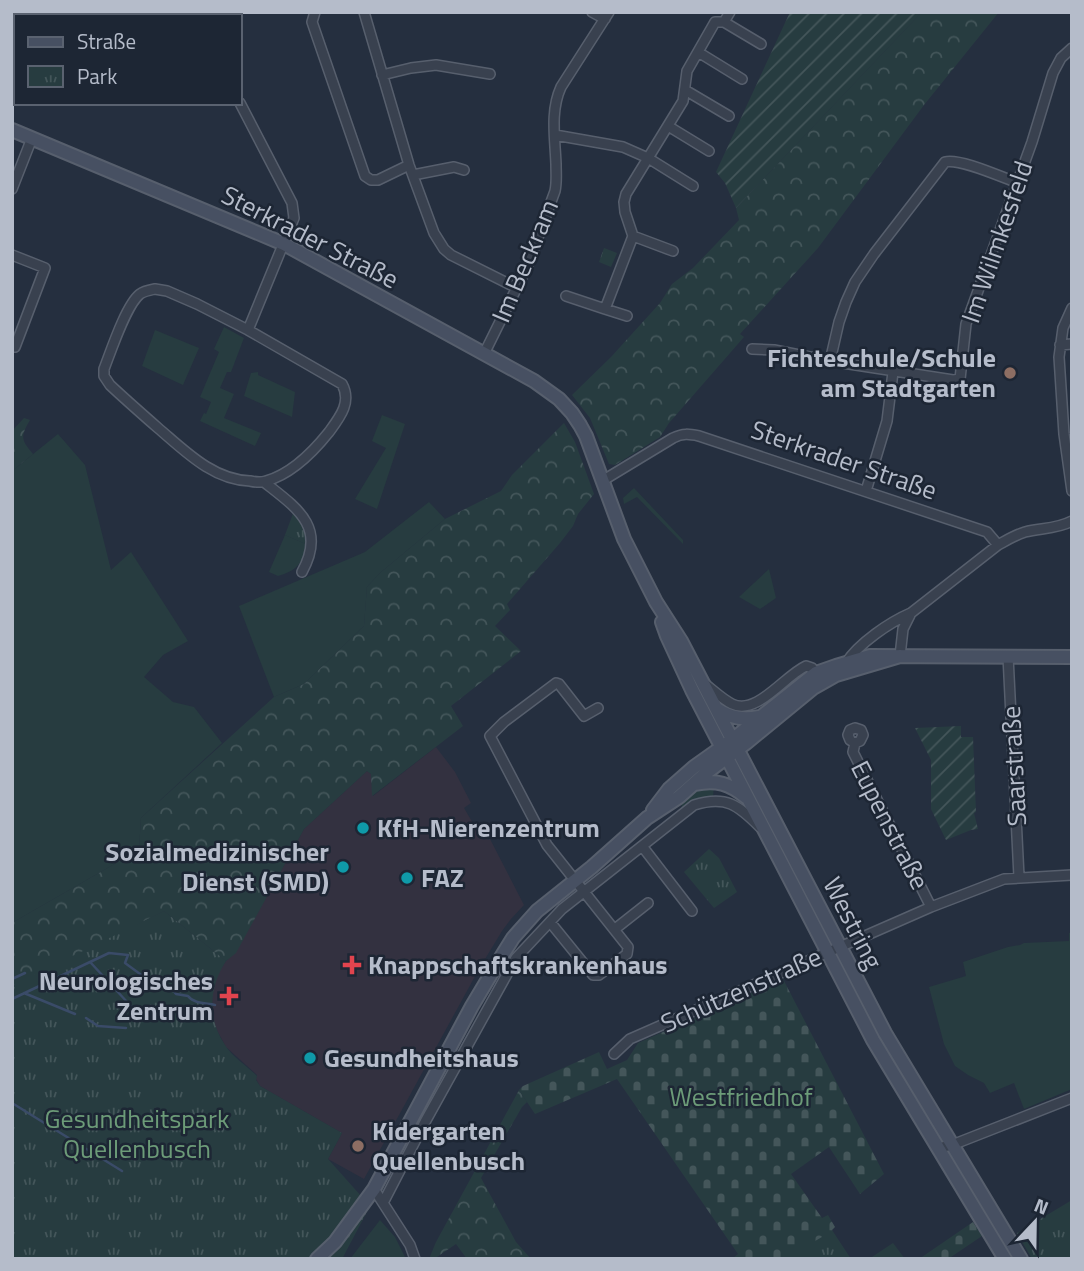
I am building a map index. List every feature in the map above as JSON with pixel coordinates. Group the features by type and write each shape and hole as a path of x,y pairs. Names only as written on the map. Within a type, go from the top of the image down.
{"main road":[{"name":"Sterkrader Straße","path":"12,130 284,244 534,380 572,413"},
{"name":"Westring","path":"572,413 586,436 624,539 656,602 681,641 717,709 748,799 764,831 833,950 1021,1259"},
{"name":"Westring","path":"656,602 671,645 729,748 833,950 873,1040 1005,1259"},
{"path":"646,818 679,797 762,716 816,673 870,656 1072,657"},
{"path":"317,1259 335,1242 374,1189 503,954 513,937 537,911 592,867 646,818 669,789 694,767 729,748 825,681 845,672 900,656"},
{"path":"717,709 736,719 762,716"},
{"path":"692,785 707,781 722,783 738,790 748,799"}],"street":[{"path":"316,12 312,22 365,176 374,181 409,165"},
{"path":"364,12 409,165 434,233 451,255 517,288"},
{"path":"592,12 607,16"},
{"path":"724,22 730,12"},
{"name":"Im Beckram","path":"484,354 517,288 556,186 554,107 558,92 607,16"},
{"path":"605,309 633,236 625,212 626,194 683,101 687,71 715,22 724,22 761,44"},
{"name":"Im Wilmkesfeld","path":"752,349 774,350 893,372 953,380 960,378 966,324 1018,183 1052,73 1061,58 1072,48"},
{"path":"698,52 742,79"},
{"path":"382,75 436,65 490,74"},
{"path":"685,90 729,116"},
{"path":"241,105 292,203 294,218 248,330"},
{"path":"668,126 709,151"},
{"path":"555,135 624,147 648,158 693,186"},
{"path":"12,189 32,138"},
{"path":"831,361 839,322 855,282 945,162 960,162 1018,183"},
{"path":"413,176 454,167 464,170"},
{"path":"633,236 673,251"},
{"path":"12,255 45,268 14,347"},
{"path":"147,290 167,291 248,330 335,379 342,384 347,397 337,421 308,456 264,482 231,479 206,466 184,451 126,400 104,376 104,369 130,307 140,294 147,290"},
{"path":"566,296 627,316"},
{"path":"1072,308 1063,328 1060,345 1064,434 1072,491"},
{"path":"1060,345 1072,344"},
{"path":"866,491 887,421 893,372"},
{"name":"Sterkrader Straße","path":"601,477 682,433 689,434 987,532 998,545"},
{"path":"264,482 296,507 308,524 312,544 302,572"},
{"path":"846,663 853,652 897,619 911,613 1012,536 1061,526 1072,521"},
{"path":"900,656 903,629 911,613"},
{"name":"Saarstraße","path":"1008,656 1019,877"},
{"path":"703,683 734,705 744,707 753,705 806,666 816,673"},
{"path":"550,922 593,975 599,975 627,954 628,947 615,929 547,845 490,736 504,722 556,683 584,716 598,708"},
{"name":"Eupenstraße","path":"855,743 853,752 931,907"},
{"path":"678,816 679,797"},
{"path":"383,1203 515,961 550,922 694,805 712,800 731,803 764,831"},
{"path":"642,846 692,911"},
{"name":"Schützenstraße","path":"614,1054 630,1039 931,907 1004,879 1072,875"},
{"path":"615,929 648,903"},
{"path":"503,954 515,961"},
{"path":"453,1042 466,1049"},
{"path":"938,1148 1072,1098"},
{"path":"374,1189 410,1245 415,1259"}],"shaded area":[{"name":"Knappschaftskrankenhaus","path":"436,747 455,772 471,803 464,808 474,825 478,824 488,840 490,839 524,905 502,931 479,969 364,1179 328,1159 342,1133 260,1086 257,1075 226,1047 213,1023 214,984 226,961 236,952 304,829 367,771 371,774 373,796"}],"green space":[{"path":"790,12 922,12 736,208 725,183 716,172"},
{"path":"922,12 999,12 924,105 818,248 740,334 744,337 669,423 660,437 615,465 609,464 590,418 572,395 660,303 672,284 693,268 739,220 736,208"},
{"path":"604,248 617,253 611,267 599,262"},
{"path":"224,327 244,338 231,372 227,372 220,388 234,394 224,418 261,433 255,446 200,421 211,402 200,397 219,352 214,349"},
{"path":"155,330 199,348 183,385 142,366"},
{"path":"258,372 258,375 295,392 292,417 244,396 251,373"},
{"path":"382,415 405,424 377,509 355,499 386,448 372,441"},
{"path":"24,418 30,420 23,438 33,454 12,471 12,431"},
{"path":"564,423 575,442 594,494 560,543 507,604 510,610 495,626 521,651 451,706 463,726 372,796 371,774 367,771 304,829 236,953 226,961 164,911 12,989 12,923 139,850 141,818 274,697 304,684 364,626 367,587 380,573 445,519 501,491 512,475"},
{"path":"58,434 85,465 111,570 131,552 188,641 163,655 144,677 173,702 194,707 222,743 141,818 139,850 12,923 12,471"},
{"path":"634,488 683,540 683,544 637,497 624,504 623,498"},
{"path":"429,502 445,519 367,587 364,626 304,684 274,697 239,606 365,552"},
{"path":"294,511 305,531 306,544 285,535"},
{"path":"285,535 306,544 305,551 298,565 290,572 278,576 269,572"},
{"path":"769,569 776,598 760,609 739,597"},
{"path":"961,726 961,737 973,737 974,813 978,829 946,840 931,809 931,760 915,728"},
{"path":"714,785 713,798 701,798 681,809 688,793"},
{"path":"709,849 719,858 737,892 714,908 684,872"},
{"name":"Gesundheitspark Quellenbusch","path":"164,911 226,961 216,981 212,1003 215,1025 228,1049 257,1076 256,1080 260,1086 342,1133 328,1159 370,1206 342,1259 12,1259 12,986"},
{"path":"1072,932 1072,1089 1024,1109 1014,1083 990,1093 984,1083 955,1066 944,1044 929,987 966,976 963,962 1024,943 1069,941 1069,933"},
{"name":"Westfriedhof","path":"783,979 884,1174 860,1194 829,1147 791,1174 822,1218 828,1215 835,1227 832,1230 851,1259 732,1259 738,1254 617,1079 535,1114 519,1090 599,1052 607,1069 627,1060 638,1043"},
{"path":"519,1090 527,1102 481,1178 516,1242 531,1259 467,1259 456,1244 434,1259 429,1259 436,1242"},
{"path":"1072,1200 1072,1259 1032,1259 1017,1233"},
{"path":"380,1220 395,1237 406,1259 350,1259"},
{"path":"973,1222 982,1236 948,1259 919,1259"},
{"path":"827,1234 845,1259 789,1259 788,1257"},
{"path":"893,1243 905,1259 869,1259"}],"waterway":[{"path":"12,999 109,953 128,955 125,963 151,982 197,1002 215,1005"},
{"path":"91,963 141,1017 147,1019"},
{"path":"12,979 25,973"},
{"path":"24,993 75,1014"},
{"path":"86,1018 98,1026 126,1028"},
{"path":"12,1103 122,1171"}],"place":[{"name":"Fichteschule/Schule am Stadtgarten","path":"1010,373"},
{"name":"KfH-Nierenzentrum","path":"363,828"},
{"name":"Sozialmedizinischer Dienst (SMD)","path":"343,867"},
{"name":"FAZ","path":"407,878"},
{"name":"Knappschaftskrankenhaus","path":"352,965"},
{"name":"Neurologisches Zentrum","path":"229,996"},
{"name":"Gesundheitshaus","path":"310,1058"},
{"name":"Kidergarten Quellenbusch","path":"358,1146"}]}
